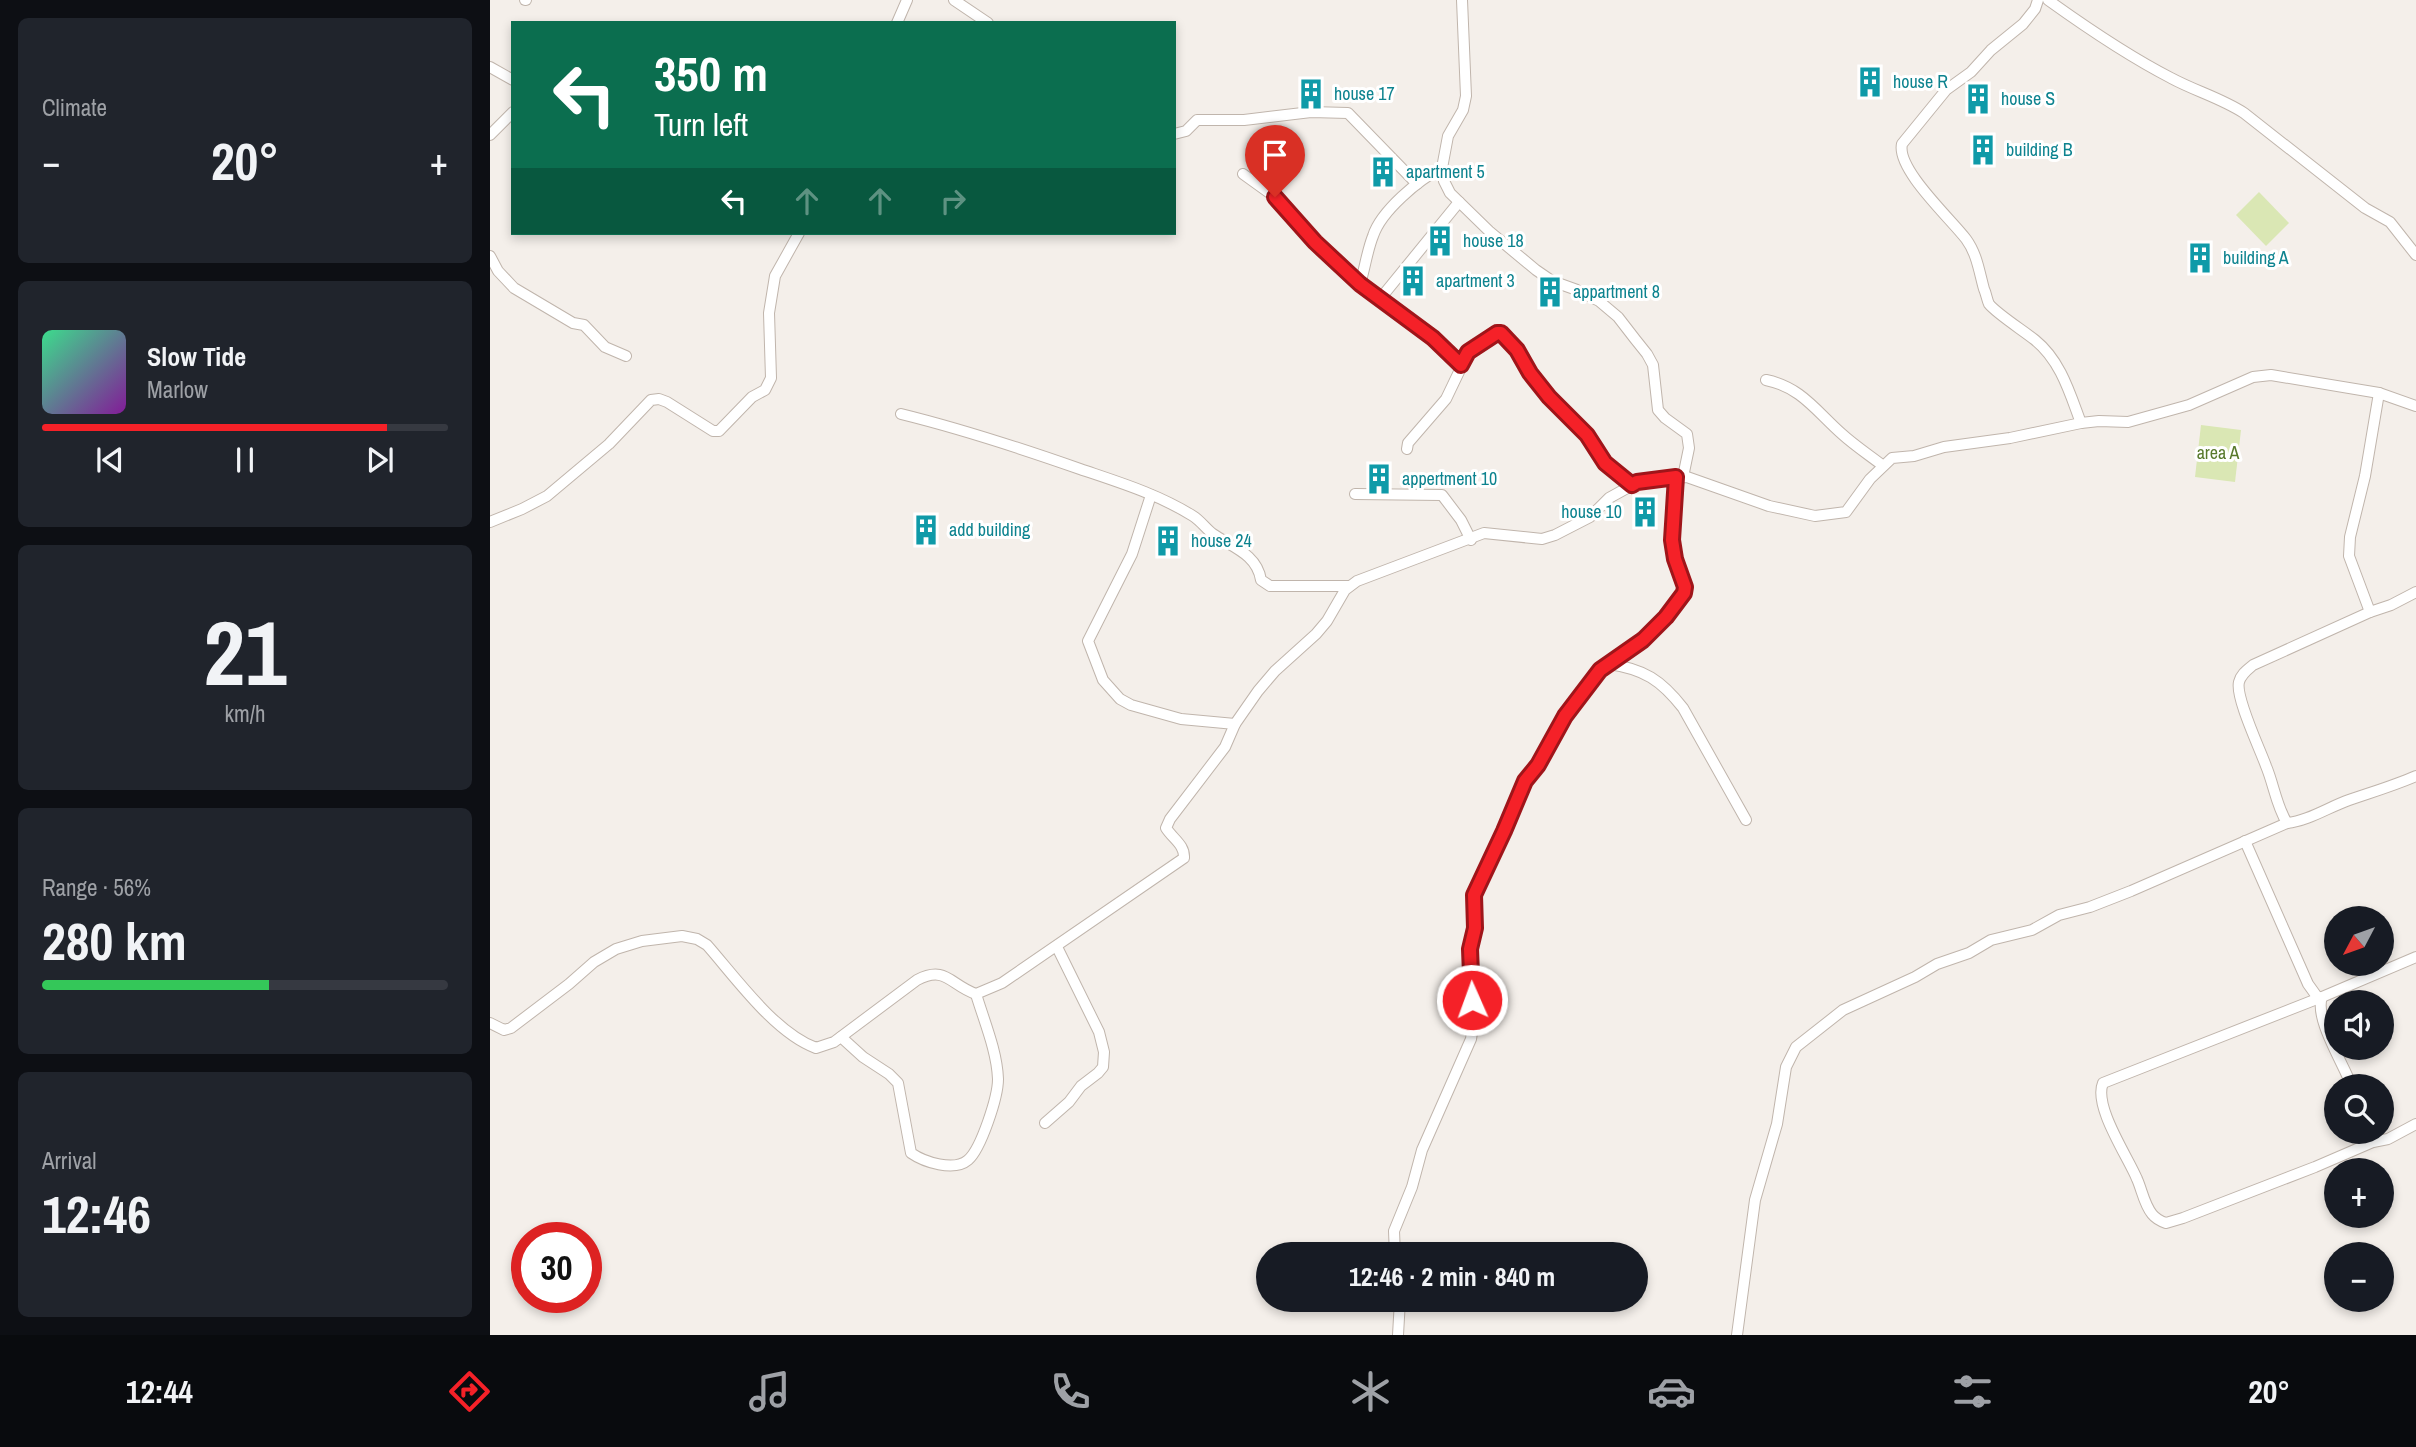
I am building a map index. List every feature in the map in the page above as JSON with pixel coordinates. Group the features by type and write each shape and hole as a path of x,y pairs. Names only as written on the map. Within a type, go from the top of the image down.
{"street":[{"path":"898,21 907,0"},
{"path":"954,0 985,21"},
{"path":"1394,1242 1394,1231 1412,1187 1422,1150 1471,1039 1473,1026 1470,949 1475,928 1474,895 1525,781 1538,765 1578,697 1600,670 1643,640 1666,617 1684,593 1685,587 1675,559 1672,540 1680,477 1689,449 1687,435 1658,410 1653,365 1618,317 1599,301 1552,281 1536,270 1459,202 1444,181 1442,168 1448,136 1463,110 1466,96 1462,0"},
{"path":"2038,0 2035,9 2023,24 1991,50 1971,72 1946,90 1902,144 1900,152 1904,162 1937,207 1965,238 1976,258 1989,303 2039,343 2053,361 2066,381 2081,424"},
{"path":"2048,0 2154,69 2244,113 2345,193 2390,222 2416,255"},
{"path":"490,67 511,79"},
{"path":"1176,134 1186,131 1197,120 1244,120 1311,112 1348,113 1417,184"},
{"path":"490,135 511,114"},
{"path":"1360,284 1373,234 1394,206 1417,184 1442,168"},
{"path":"1244,174 1285,206 1308,234 1360,284 1433,338 1461,365"},
{"path":"1380,299 1459,202"},
{"path":"490,522 547,496 609,444 651,400 667,401 713,431 719,431 752,397 765,390 771,379 769,313 775,276 798,235"},
{"path":"490,256 498,271 514,289 573,323 584,325 605,347 626,356"},
{"path":"1406,449 1408,443 1446,399 1468,352 1501,333 1517,350 1530,373 1549,397 1587,435 1605,463 1632,485"},
{"path":"901,414 1002,442 1151,495 1192,515 1212,533 1244,552 1254,561 1262,580 1270,586 1349,586 1429,552 1484,534 1542,538 1555,535 1590,517 1609,498 1637,482 1680,477 1769,506 1815,516 1846,512 1882,465 1892,458 2099,421 2128,422 2189,405 2253,377 2271,375 2379,393 2416,406"},
{"path":"1766,380 1783,383 1795,390 1844,436 1882,465"},
{"path":"2370,612 2349,556 2350,537 2365,476 2379,393"},
{"path":"1355,494 1442,495 1461,520 1471,540"},
{"path":"1151,495 1132,554 1088,641 1095,663 1103,680 1120,699 1130,705 1181,719 1235,724"},
{"path":"490,1023 504,1030 510,1028 594,962 616,949 642,941 682,936 708,945 776,1022 792,1036 816,1048 822,1048 841,1037 917,980 929,974 940,973 976,994 1002,983 1184,858 1181,844 1166,828 1170,819 1225,747 1235,724 1266,681 1327,621 1349,586"},
{"path":"2287,823 2278,808 2267,768 2244,710 2238,683 2244,672 2253,665 2416,592"},
{"path":"1609,664 1640,670 1671,693 1683,708 1746,820"},
{"path":"1737,1335 1755,1200 1777,1124 1786,1067 1796,1047 1843,1010 1937,964 1969,953 1991,940 2043,925 2059,915 2090,907 2287,823 2351,799 2387,789 2416,776"},
{"path":"2245,841 2304,974 2320,998 2323,1020 2346,1074"},
{"path":"1045,1123 1103,1067 1104,1052 1099,1032 1057,947"},
{"path":"2357,1144 2291,1177 2166,1223 2153,1215 2116,1140 2100,1090 2103,1083 2320,998 2416,957"},
{"path":"841,1037 863,1058 898,1083 911,1153 943,1165 959,1165 968,1161 978,1146 998,1082 996,1065 976,994"},
{"path":"2394,1136 2416,1124"},
{"path":"1398,1335 1399,1312"}],"green space":[{"path":"2259,192 2289,223 2266,246 2236,215"},
{"name":"area A","path":"2201,425 2241,430 2235,482 2195,477"}],"place":[{"name":"house R","path":"1870,82"},
{"name":"house 17","path":"1311,94"},
{"name":"house S","path":"1978,99"},
{"name":"building B","path":"1983,150"},
{"name":"apartment 5","path":"1383,172"},
{"name":"house 18","path":"1440,241"},
{"name":"building A","path":"2200,258"},
{"name":"apartment 3","path":"1413,281"},
{"name":"appartment 8","path":"1550,292"},
{"name":"appertment 10","path":"1379,479"},
{"name":"house 10","path":"1645,512"},
{"name":"add building","path":"926,530"},
{"name":"house 24","path":"1168,541"}],"route":[{"path":"1275,197 1315,242 1360,284 1433,338 1461,365 1468,352 1501,333 1517,350 1530,373 1549,397 1581,427 1605,463 1632,485 1676,477 1672,540 1675,559 1685,587 1684,593 1666,617 1643,640 1600,670 1565,716 1517,796 1474,895 1475,928 1470,949 1472,1000"}]}
